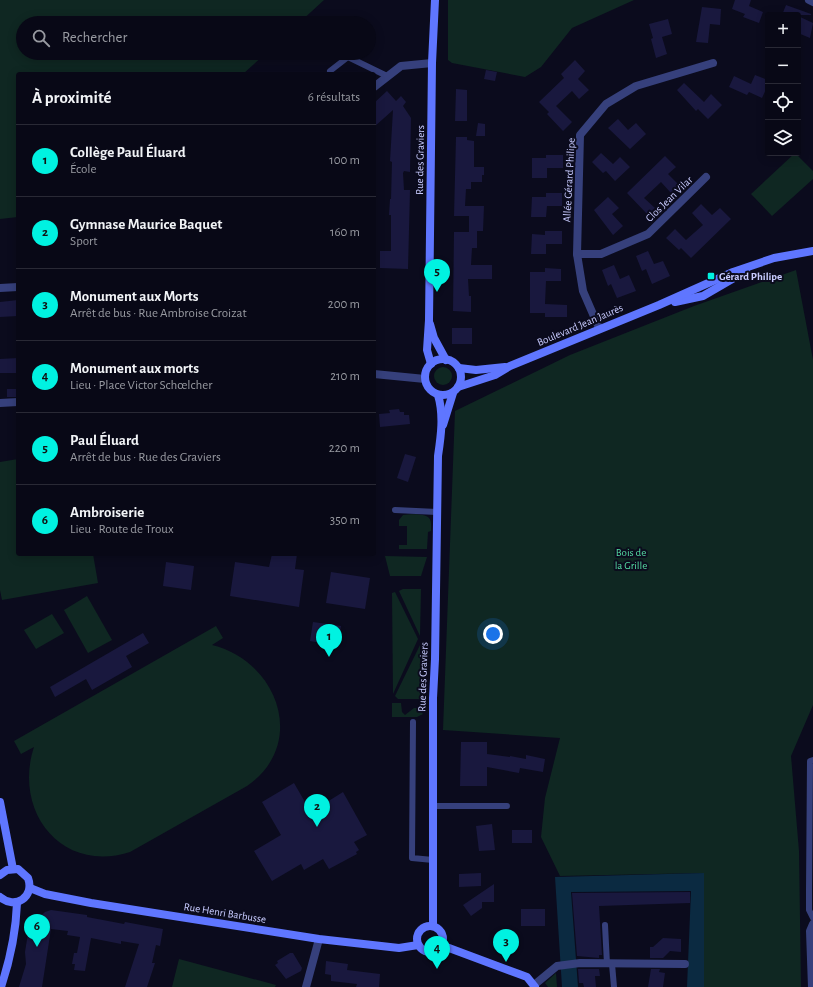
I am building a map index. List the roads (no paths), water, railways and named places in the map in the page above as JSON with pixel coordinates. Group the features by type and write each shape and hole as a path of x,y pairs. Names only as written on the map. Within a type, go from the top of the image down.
{"street":[{"name":"Rue des Graviers","path":"431,364 427,350 429,320 432,63 435,0"},
{"path":"809,0 813,2"},
{"path":"376,84 401,66 432,63"},
{"name":"Allée Gérard Philipe","path":"599,328 583,291 577,254 580,135 606,104 636,86 713,63"},
{"name":"Clos Jean Vilar","path":"577,254 601,254 648,234 706,177"},
{"name":"Boulevard Jean Jaurès","path":"455,390 495,375 510,366 599,328 658,305 703,296 754,266 774,258 813,251"},
{"path":"0,288 16,287"},
{"name":"Rue des Graviers","path":"429,320 436,343 446,360"},
{"path":"438,360 446,360 453,362 459,368 460,381 455,390 446,395 438,395 427,386 425,379 426,371 431,364 438,360"},
{"name":"Boulevard Jean Jaurès","path":"459,368 476,370 510,366"},
{"path":"376,374 425,379"},
{"name":"Rue des Graviers","path":"433,926 433,806 438,456 442,429 455,390"},
{"name":"Rue des Graviers","path":"438,395 441,404 442,429"},
{"path":"0,403 16,402"},
{"path":"0,802 13,869"},
{"path":"0,875 7,870 13,869 26,874 30,888 26,897 17,903 8,902 0,897"},
{"name":"Rue Henri Barbusse","path":"30,888 45,894 91,903 320,939 399,948 418,945"},
{"path":"1,987 6,972 16,920 17,903"},
{"path":"812,987 810,931 813,924"},
{"path":"433,926 442,934 441,945 432,952 424,950 418,945 418,933 424,927 433,926"},
{"path":"306,987 320,939"},
{"path":"441,945 519,974 535,986 557,966 580,964 685,964"}],"lane":[{"path":"330,71 344,60"},
{"path":"354,60 387,76"},
{"path":"395,510 437,512"},
{"path":"413,722 412,858 433,860"},
{"path":"813,760 810,760 809,892 809,910 813,918"},
{"path":"433,806 507,806"},
{"path":"605,925 614,987"}],"water":[{"path":"704,873 704,987 687,987 691,891 571,892 578,987 562,987 555,877"}],"place":[{"name":"Gérard Philipe","path":"711,276"},
{"name":"Paul Éluard","path":"437,292"},
{"name":"Collège Paul Éluard","path":"329,657"},
{"name":"Gymnase Maurice Baquet","path":"317,827"},
{"name":"Ambroiserie","path":"37,947"},
{"name":"Monument aux Morts","path":"506,962"},
{"name":"Monument aux morts","path":"437,969"}],"park label":[{"name":"Bois de la Grille","path":"631,558"}]}
